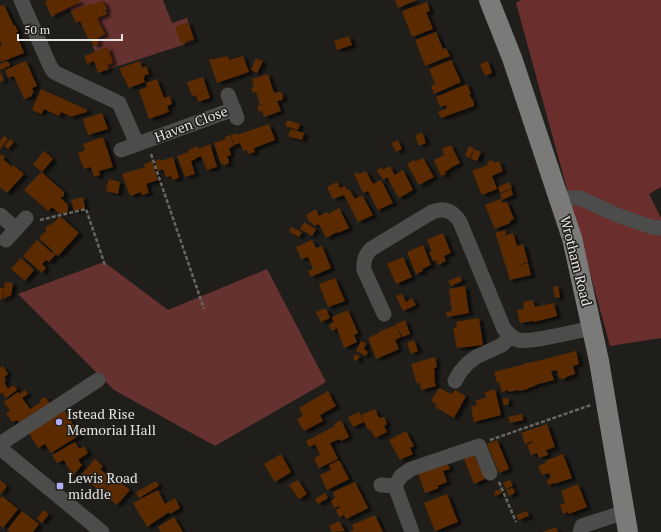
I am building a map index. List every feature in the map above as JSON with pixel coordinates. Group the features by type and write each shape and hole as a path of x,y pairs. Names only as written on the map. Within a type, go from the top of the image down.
{"main road":[{"name":"Wrotham Road","path":"489,0 512,58 572,238 606,400 628,532"}],"street":[{"name":"Haven Close","path":"21,0 50,66 60,75 119,103 142,142"},
{"name":"Haven Close","path":"121,150 142,142 235,114 228,95"},
{"path":"559,198 580,198 617,215 652,227 661,228"},
{"path":"384,314 384,297 364,270 363,264 367,253 371,249 432,212 445,210 452,212 460,222 504,329 511,336 519,340 530,340 592,328"},
{"path":"0,215 20,227"},
{"path":"455,381 460,372 468,363 476,357 502,345 511,336"},
{"path":"0,444 98,380"},
{"path":"412,532 392,483 411,469 479,446 490,473"},
{"path":"0,448 102,532"},
{"path":"580,532 582,526 588,523 625,512"}],"path":[{"path":"142,142 204,308"},
{"path":"20,227 86,209 105,266"},
{"path":"479,446 485,441 606,400"},
{"path":"490,473 496,474 516,522"}],"shaded area":[{"path":"79,0 163,0 172,23 187,18 195,41 109,69 107,65 113,62 108,47 95,52 93,46 99,43 97,38 104,34 97,18 106,14 105,10 107,9 104,1 91,4 71,12 70,9 52,17 51,16 79,2"},
{"path":"521,0 661,0 661,187 649,194 661,218 661,338 610,346 516,3"},
{"path":"104,262 168,310 267,269 326,382 215,446 114,390 18,294"}],"building":[{"path":"47,0 79,0 80,2 51,16 45,2"},
{"path":"395,0 417,0 398,8"},
{"path":"103,1 107,9 105,10 107,14 97,18 105,34 97,38 99,43 93,46 91,40 89,41 80,21 76,23 71,12 91,3 92,5"},
{"path":"427,2 430,11 426,12 433,29 412,37 402,11"},
{"path":"4,5 18,32 16,32 24,53 1,62 0,46 2,45 0,40 0,6"},
{"path":"188,22 194,39 181,44 175,27"},
{"path":"436,32 443,49 446,48 450,56 425,66 415,40"},
{"path":"349,36 352,45 337,50 334,41"},
{"path":"108,47 113,63 107,65 109,69 98,73 94,61 87,64 84,56"},
{"path":"228,56 229,60 243,56 249,72 217,83 209,60"},
{"path":"256,58 263,61 257,73 251,70"},
{"path":"451,60 461,82 434,94 431,86 435,84 429,69"},
{"path":"8,61 10,66 0,70 0,64"},
{"path":"26,61 37,86 32,88 34,93 31,94 32,96 24,99 14,76 8,78 5,70"},
{"path":"140,61 142,68 146,66 149,74 144,75 145,77 143,78 145,82 129,88 124,77 123,78 120,68"},
{"path":"488,61 492,73 485,76 480,64"},
{"path":"0,72 4,80 0,82"},
{"path":"268,74 274,93 282,93 283,97 282,100 277,101 281,111 264,117 262,111 259,112 257,106 260,105 256,92 253,93 251,88 254,87 252,79"},
{"path":"203,77 210,98 198,102 196,95 192,96 187,82"},
{"path":"157,79 164,98 170,96 172,104 167,106 169,112 149,119 139,90 147,87 146,83"},
{"path":"467,84 471,94 469,95 473,100 474,106 441,118 438,112 447,108 446,105 440,107 436,97"},
{"path":"41,89 87,110 87,112 72,117 61,112 59,116 44,109 41,114 32,110"},
{"path":"102,113 108,129 88,135 83,119"},
{"path":"287,120 300,124 298,130 285,126"},
{"path":"269,124 275,140 254,148 255,152 248,154 247,150 243,151 240,143 234,145 231,135 237,133 237,135"},
{"path":"291,129 304,133 302,140 288,136"},
{"path":"422,132 426,143 419,146 415,136"},
{"path":"230,135 234,146 229,148 231,155 227,156 229,161 228,164 224,165 219,159 214,143 226,139 225,137"},
{"path":"4,136 8,139 0,149 0,141"},
{"path":"103,137 113,167 99,171 100,175 94,177 91,167 84,169 78,153 85,150 83,144"},
{"path":"10,139 14,142 8,149 4,146"},
{"path":"398,140 402,149 396,152 391,143"},
{"path":"210,144 217,167 207,170 201,156 191,161 195,174 185,177 177,156 189,152 188,150 198,146 198,149"},
{"path":"451,145 460,163 450,168 445,172 446,174 441,176 434,160 444,155 442,149"},
{"path":"469,146 474,148 470,158 465,156"},
{"path":"474,149 481,152 477,161 471,159"},
{"path":"44,151 53,159 42,172 33,164"},
{"path":"0,155 5,157 3,159 11,166 9,169 13,165 24,174 7,193 0,187"},
{"path":"173,157 179,178 172,180 171,176 166,177 163,169 158,171 155,161 160,159 161,161"},
{"path":"423,158 434,177 419,185 407,164 414,160 415,162"},
{"path":"492,160 494,163 499,161 503,171 492,176 497,189 482,195 472,171 488,165 487,162"},
{"path":"152,161 158,180 146,184 149,193 142,195 141,192 130,196 122,174 145,167 144,164"},
{"path":"390,166 395,175 403,170 413,190 399,198 387,177 383,180 377,170 382,167 383,170"},
{"path":"366,171 373,184 381,180 393,203 378,210 368,191 363,193 354,174 358,172 359,174"},
{"path":"41,172 64,192 63,197 60,197 68,205 68,212 60,214 52,207 48,211 24,190"},
{"path":"109,179 120,182 118,194 106,191"},
{"path":"337,182 340,188 345,186 347,190 349,189 355,199 362,195 373,215 358,222 344,195 333,199 327,187"},
{"path":"509,182 512,188 500,193 498,187"},
{"path":"511,189 513,195 502,200 500,194"},
{"path":"83,197 85,208 74,211 71,200"},
{"path":"501,199 502,203 507,202 514,219 510,221 510,223 495,229 485,205"},
{"path":"339,208 349,228 326,238 319,224 314,226 312,222 310,223 306,215 316,209 319,216 327,212 328,214"},
{"path":"60,216 79,233 58,256 56,254 49,262 46,260 42,264 46,268 42,273 23,256 37,240 52,253 53,251 39,238 47,230 45,228 50,224 51,225"},
{"path":"304,222 316,229 312,236 300,229"},
{"path":"291,227 302,232 299,237 289,232"},
{"path":"505,230 506,235 497,238 495,233"},
{"path":"443,233 451,253 444,256 446,261 438,265 436,260 433,261 429,252 432,251 427,240"},
{"path":"513,233 517,246 523,244 528,262 512,267 528,263 531,275 510,280 497,238"},
{"path":"312,240 316,248 322,246 331,268 311,277 308,271 313,269 308,257 301,259 296,247"},
{"path":"423,245 431,265 422,269 423,271 416,274 407,252"},
{"path":"403,257 412,277 396,284 387,264"},
{"path":"21,258 34,270 25,281 11,269"},
{"path":"460,276 462,281 451,286 448,281"},
{"path":"335,278 345,301 328,307 319,284"},
{"path":"5,282 13,283 11,295 3,299"},
{"path":"465,286 469,313 447,317 446,312 452,311 449,289"},
{"path":"558,286 560,297 555,298 553,287"},
{"path":"0,288 4,288 2,299 0,300"},
{"path":"402,294 406,302 412,298 416,305 403,311 396,296"},
{"path":"533,300 535,307 554,303 557,316 534,322 520,323 517,310 524,309 523,302"},
{"path":"326,308 330,318 321,322 316,312"},
{"path":"348,310 358,333 354,335 357,342 344,348 337,328 332,331 329,325 334,322 332,317"},
{"path":"479,318 483,345 457,348 453,328 457,327 456,322"},
{"path":"405,320 410,334 402,337 396,324"},
{"path":"396,325 401,337 395,340 399,349 376,359 368,338 379,333 378,332"},
{"path":"414,340 418,351 411,354 407,343"},
{"path":"361,341 366,343 364,349 368,352 366,356 356,351"},
{"path":"576,351 579,364 573,366 575,374 566,377 565,379 559,378 557,370 551,371 554,380 519,391 518,387 518,390 509,392 508,390 502,392 499,382 497,383 494,372"},
{"path":"355,354 360,356 357,361 353,359"},
{"path":"435,357 437,367 434,368 434,379 436,386 421,390 420,383 417,384 411,364"},
{"path":"3,366 8,374 4,377 6,381 4,382 8,389 14,385 17,390 6,398 2,392 0,394 0,368"},
{"path":"439,388 452,394 455,390 466,396 454,418 435,407 437,405 431,401"},
{"path":"495,389 501,415 474,422 471,407 477,405 476,400 486,398 485,392"},
{"path":"25,390 28,394 22,398 30,409 41,402 40,400 44,397 51,405 21,426 17,420 12,422 6,413 10,411 4,402 18,392 19,394"},
{"path":"328,391 336,406 320,415 323,421 304,431 297,419 303,416 299,408"},
{"path":"508,398 509,404 504,405 502,399"},
{"path":"375,409 380,418 384,417 387,424 384,426 387,432 375,438 370,429 368,430 361,415"},
{"name":"Istead Rise Memorial Hall","path":"64,410 80,435 51,453 45,444 38,448 29,433"},
{"path":"359,412 364,422 353,427 348,417"},
{"path":"522,414 523,420 510,423 508,417"},
{"path":"341,420 349,437 341,441 340,439 330,443 338,459 319,468 314,458 320,455 315,444 309,447 306,441 335,426 334,424"},
{"path":"547,424 555,447 546,450 548,455 539,458 537,453 531,455 527,445 533,441 525,444 521,433"},
{"path":"406,431 414,446 410,448 413,454 400,460 389,440"},
{"path":"497,440 509,469 499,473 487,444"},
{"path":"75,442 79,449 84,446 88,453 78,460 82,465 73,476 64,460 57,463 52,455"},
{"path":"281,454 291,472 275,482 264,464"},
{"path":"563,454 572,478 548,485 547,480 551,478 549,473 542,475 538,466 546,463 545,461"},
{"path":"474,455 485,479 474,484 464,459"},
{"path":"95,459 103,466 100,469 106,474 107,472 114,478 102,492 80,476"},
{"path":"339,460 349,479 327,490 320,475 331,470 329,465"},
{"path":"447,462 450,469 443,471 447,482 437,486 439,488 425,493 418,473"},
{"path":"115,478 130,490 117,505 102,493"},
{"path":"0,480 7,486 0,495"},
{"path":"298,480 307,494 299,499 289,485"},
{"path":"510,480 513,486 506,489 503,483"},
{"path":"156,481 159,486 139,498 136,492"},
{"path":"355,482 368,508 346,519 344,515 339,517 336,510 340,507 334,508 331,501 335,498 333,492"},
{"path":"578,484 587,507 569,514 568,512 563,514 560,505 565,503 561,491"},
{"path":"513,488 515,493 509,496 506,490"},
{"path":"500,489 502,493 495,496 494,492"},
{"path":"158,490 165,504 175,498 180,508 170,514 169,512 147,527 133,503"},
{"path":"325,493 328,498 318,504 315,499"},
{"path":"447,494 458,522 435,531 424,503"},
{"path":"2,496 18,509 3,528 0,526 0,499"},
{"path":"43,510 49,514 42,523 37,519"},
{"path":"22,511 39,524 33,532 10,532 7,530"},
{"path":"527,511 529,516 519,520 516,515"},
{"path":"375,515 383,532 349,532 354,530 352,525"},
{"path":"174,517 183,532 161,532 158,527"},
{"path":"339,521 345,531 332,532 329,526"},
{"path":"556,527 558,532 543,532"}],"place":[{"name":"Istead Rise Memorial Hall","path":"59,422"},
{"name":"Lewis Road middle","path":"60,486"}]}
